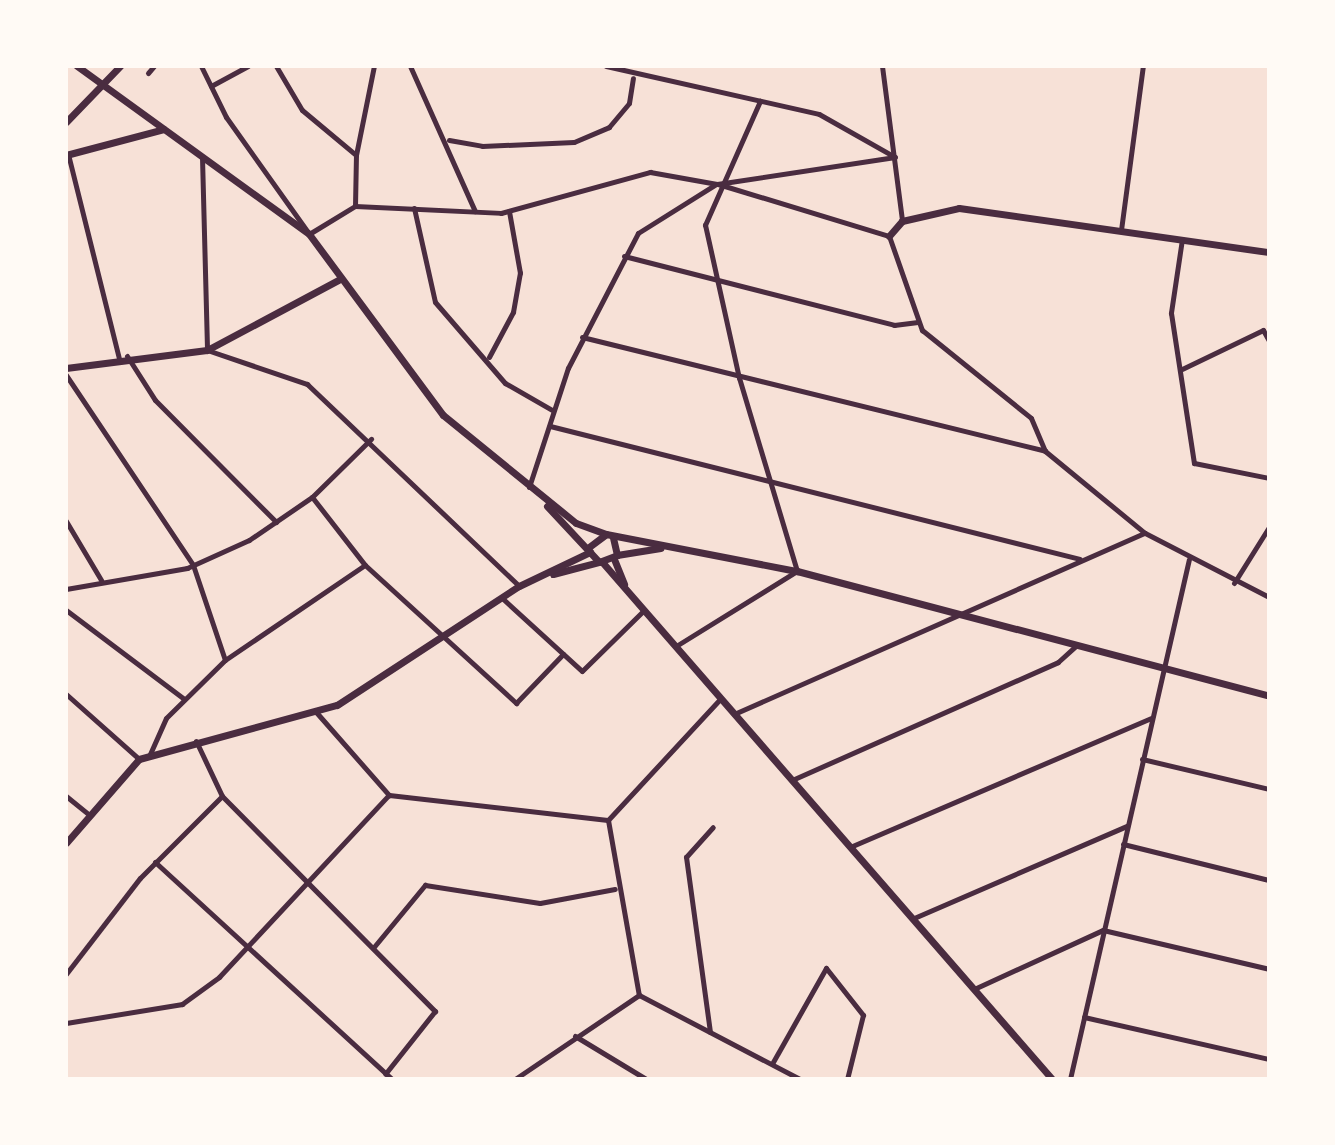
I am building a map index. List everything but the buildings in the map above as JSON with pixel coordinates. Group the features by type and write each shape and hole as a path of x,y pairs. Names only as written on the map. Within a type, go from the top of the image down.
{"street":[{"path":"77,66 309,234"},
{"path":"66,122 120,66"},
{"path":"148,73 154,66"},
{"path":"201,66 338,280 443,415 576,523 608,535 662,547 797,571 1161,670 1269,696"},
{"path":"211,86 248,66"},
{"path":"276,66 302,110 356,155"},
{"path":"355,206 356,155 374,66"},
{"path":"410,66 419,100 449,140 475,211"},
{"path":"606,66 633,78 819,114 895,157"},
{"path":"882,66 902,221"},
{"path":"1121,230 1143,66"},
{"path":"449,140 482,146 574,142 609,127 629,103 633,78"},
{"path":"760,101 717,184 705,225 739,378 797,571"},
{"path":"164,129 67,155 123,357 155,400 276,522"},
{"path":"202,156 207,350"},
{"path":"529,487 550,426 552,410 582,337 638,233 717,184 895,157"},
{"path":"309,234 355,206 509,211 650,172 717,184 889,236"},
{"path":"414,208 435,302 489,357 505,383 552,410"},
{"path":"889,236 902,221 959,208 1269,252"},
{"path":"489,357 513,312 520,273 509,211"},
{"path":"889,236 918,322 1031,418 1045,451"},
{"path":"1182,239 1171,313 1194,463 1269,478"},
{"path":"624,256 894,325 918,322"},
{"path":"66,368 123,357 207,350 338,280"},
{"path":"1182,369 1263,330 1269,341"},
{"path":"582,337 1045,451 1145,533 1234,583 1269,597"},
{"path":"207,350 307,384 371,439 519,586"},
{"path":"66,375 193,565 225,660"},
{"path":"550,426 1080,559"},
{"path":"66,589 193,565 276,522 312,497 371,439"},
{"path":"529,487 626,589 1052,1079"},
{"path":"312,497 365,565 405,597 441,641 516,703 563,654"},
{"path":"66,521 101,580"},
{"path":"1234,583 1269,527"},
{"path":"734,714 955,613 1145,533"},
{"path":"66,843 88,814 139,759 337,705 441,641 519,586 590,549 608,535"},
{"path":"608,535 626,589"},
{"path":"539,577 662,547"},
{"path":"1070,1079 1161,670 1189,559"},
{"path":"150,754 184,699 225,660 365,565"},
{"path":"676,646 797,571"},
{"path":"502,598 582,671 644,610"},
{"path":"66,610 184,699"},
{"path":"792,780 1058,662 1076,645"},
{"path":"66,694 139,759"},
{"path":"721,698 608,820 615,889 639,995 800,1079"},
{"path":"314,710 389,795 608,820"},
{"path":"850,847 1152,717"},
{"path":"196,741 222,796 305,884 435,1011 385,1074"},
{"path":"1142,759 1269,789"},
{"path":"66,1023 182,1004 246,948 389,795"},
{"path":"66,796 88,814"},
{"path":"66,974 69,964 155,862 222,796"},
{"path":"914,918 1128,825"},
{"path":"711,1033 686,857 713,827"},
{"path":"1123,844 1269,880"},
{"path":"155,862 392,1079"},
{"path":"373,948 425,885 540,903 615,889"},
{"path":"974,989 1103,930 1269,969"},
{"path":"773,1063 826,968 863,1015 847,1079"},
{"path":"515,1079 639,995"},
{"path":"1084,1017 1269,1059"},
{"path":"575,1036 646,1079"}]}
